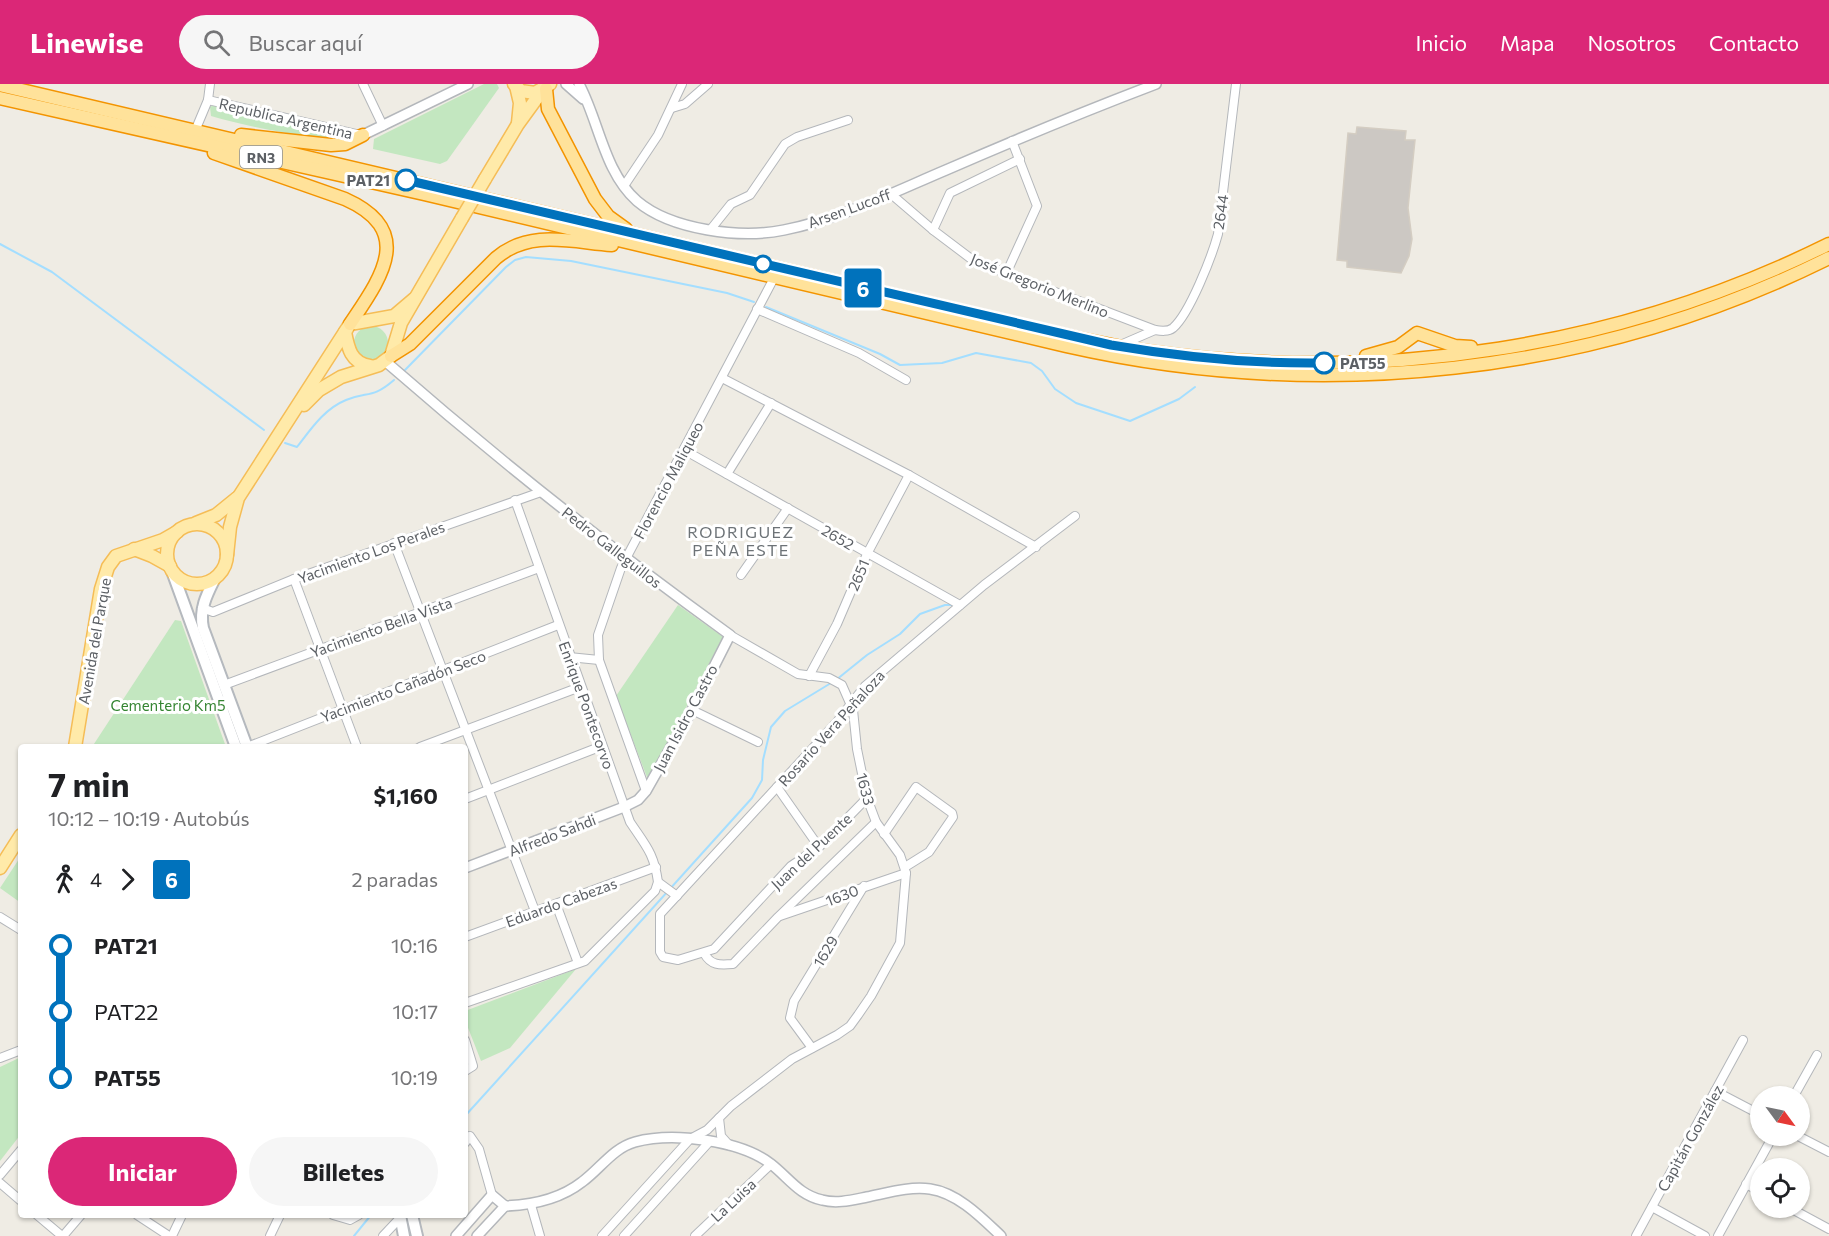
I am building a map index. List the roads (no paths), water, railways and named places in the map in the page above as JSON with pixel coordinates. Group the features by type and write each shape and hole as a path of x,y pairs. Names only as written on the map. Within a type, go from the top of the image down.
{"highway":[{"name":"RN3","path":"0,85 1116,346 1240,361 1341,363 1437,357 1499,350 1606,329 1659,314 1752,279 1829,244"},
{"path":"546,88 548,109 601,208 620,226 644,236"},
{"name":"RN3","path":"0,98 1133,360 1218,371 1336,376 1455,368 1579,347 1640,332 1701,312 1829,258"},
{"path":"195,131 331,145 345,144 363,135"},
{"path":"150,132 345,199 372,216 385,238 387,249 385,266 377,284 347,328"},
{"path":"388,359 413,341 502,253 522,242 541,239 657,249"},
{"path":"1341,363 1398,346 1418,333 1455,346 1499,350"}],"main road":[{"path":"515,85 528,93 546,88"},
{"path":"515,85 520,102 518,124"},
{"path":"284,425 319,390 340,377 388,359 400,323 518,124 546,88"},
{"path":"246,744 203,628 202,608 215,578 222,570 227,555 230,527 238,498 347,328 394,316 414,299"},
{"path":"375,320 388,327 394,341"},
{"path":"347,328 352,356 364,365 371,366"},
{"path":"235,744 171,569 167,551 177,532 216,515 238,498"},
{"path":"191,525 207,526 216,531 223,539 227,555"},
{"name":"Avenida del Parque","path":"76,744 104,576 111,561 133,549 163,540 177,532"},
{"path":"133,549 152,556 184,581 195,584 206,583 215,578"},
{"path":"0,868 18,840"},
{"path":"400,1218 404,1236"},
{"path":"413,1218 417,1236"}],"street":[{"path":"195,131 208,100 210,84"},
{"path":"363,84 384,126"},
{"path":"363,135 468,84"},
{"name":"Arsen Lucoff","path":"566,84 589,106"},
{"name":"Arsen Lucoff","path":"579,84 611,163 624,186 636,200 654,213 670,220 711,230 749,233 784,230 812,223 891,194 1012,141 1156,84"},
{"path":"624,186 672,108 682,84"},
{"path":"672,108 685,104 708,84"},
{"name":"2644","path":"1172,329 1181,318 1213,250 1218,234 1236,84"},
{"name":"Republica Argentina","path":"208,100 363,135"},
{"path":"711,230 731,204 750,195 785,144 797,137 848,120"},
{"path":"1006,274 1037,206 1012,141"},
{"path":"933,230 950,193 1020,159"},
{"name":"José Gregorio Merlino","path":"891,194 974,261 1155,330 1172,329"},
{"name":"Florencio Maliqueo","path":"646,791 599,660 598,635 612,591 626,560 774,278"},
{"path":"757,309 859,353 906,380"},
{"path":"1116,346 1155,330"},
{"name":"Pedro Galleguillos","path":"388,359 476,440 626,560 730,635 798,674 829,678 842,685 851,704"},
{"path":"722,378 909,475 1036,547"},
{"path":"727,474 771,403"},
{"name":"2652","path":"684,450 960,605"},
{"name":"2651","path":"809,676 837,624 867,554 909,475"},
{"name":"Yacimiento Los Perales","path":"202,608 213,612 294,579 541,492"},
{"name":"Enrique Pontecorvo","path":"515,500 624,807 630,822 650,849 658,882"},
{"path":"741,574 788,508"},
{"name":"Rosario Vera Peñaloza","path":"704,953 678,960 663,957 660,945 660,914 836,723 865,686 960,605 1075,516"},
{"path":"394,543 535,912"},
{"name":"Yacimiento Bella Vista","path":"224,685 539,568"},
{"path":"294,579 356,744"},
{"name":"Yacimiento Cañadón Seco","path":"255,744 558,626"},
{"name":"Juan Isidro Castro","path":"638,800 646,791 692,710 730,635"},
{"path":"569,657 599,660"},
{"path":"428,744 580,687"},
{"name":"1633","path":"851,704 867,798 876,822 905,870"},
{"path":"692,710 758,742"},
{"path":"468,798 602,746"},
{"path":"777,787 819,847"},
{"name":"1630","path":"778,917 905,870 929,852 953,817 952,813 916,787 884,834"},
{"name":"Juan del Puente","path":"867,798 819,847 791,866 714,949 704,953 709,962 733,964 876,822"},
{"name":"Alfredo Sahdi","path":"468,866 638,800"},
{"name":"Eduardo Cabezas","path":"468,936 656,867"},
{"path":"602,1236 690,1139 707,1130 765,1078 792,1059 850,1026 871,996 900,943 905,870"},
{"path":"468,1002 585,961 655,891 658,882 677,896"},
{"name":"1629","path":"812,1048 790,1018 794,1001 864,886"},
{"path":"556,904 578,963"},
{"path":"0,917 18,928"},
{"name":"Capitán González","path":"1636,1236 1743,1040"},
{"path":"468,1050 473,1066 468,1069"},
{"path":"0,1058 18,1051"},
{"path":"1800,1086 1817,1055"},
{"path":"1715,1091 1750,1109"},
{"path":"719,1118 721,1136 729,1145"},
{"path":"468,1139 479,1149 492,1195 505,1206 531,1205 561,1195 582,1182 624,1145 638,1141 690,1139 710,1141 746,1150 771,1164 801,1191 824,1201 841,1202 913,1188 931,1189 946,1194 964,1205 1001,1236"},
{"path":"624,1236 710,1141"},
{"path":"1810,1142 1829,1152"},
{"path":"1718,1236 1767,1146"},
{"path":"0,1175 18,1153"},
{"name":"La Luisa","path":"695,1236 771,1164"},
{"path":"0,1183 18,1198"},
{"path":"1746,1184 1750,1186"},
{"path":"456,1236 492,1195"},
{"path":"531,1205 540,1236"},
{"path":"479,1235 505,1206"},
{"path":"1652,1207 1705,1236"},
{"path":"41,1218 62,1236 78,1218"},
{"path":"142,1218 170,1236 180,1218"},
{"path":"270,1236 279,1218"},
{"path":"383,1236 398,1218"},
{"path":"1810,1218 1829,1228"}],"waterway":[{"path":"0,244 52,272 264,430"},
{"path":"405,370 506,267 515,260 526,257 571,261 727,293 754,302"},
{"path":"766,307 880,354 900,365 942,363 976,353 1031,363 1042,371 1055,389 1076,403 1130,421 1179,399 1195,387"},
{"path":"285,443 297,447 318,420 338,404 353,397 380,390 394,380"},
{"path":"836,680 867,655 900,634 920,614 945,605 952,605"},
{"path":"468,1113 752,798 762,780 763,760 771,727 785,711 831,683"},
{"path":"354,1236 369,1218"}],"place":[{"name":"PAT21","path":"406,180"},
{"name":"PAT55","path":"1324,363"}],"district":[{"name":"RODRIGUEZ PEÑA ESTE","path":"741,540"}],"park label":[{"name":"Cementerio Km5","path":"168,705"}]}
